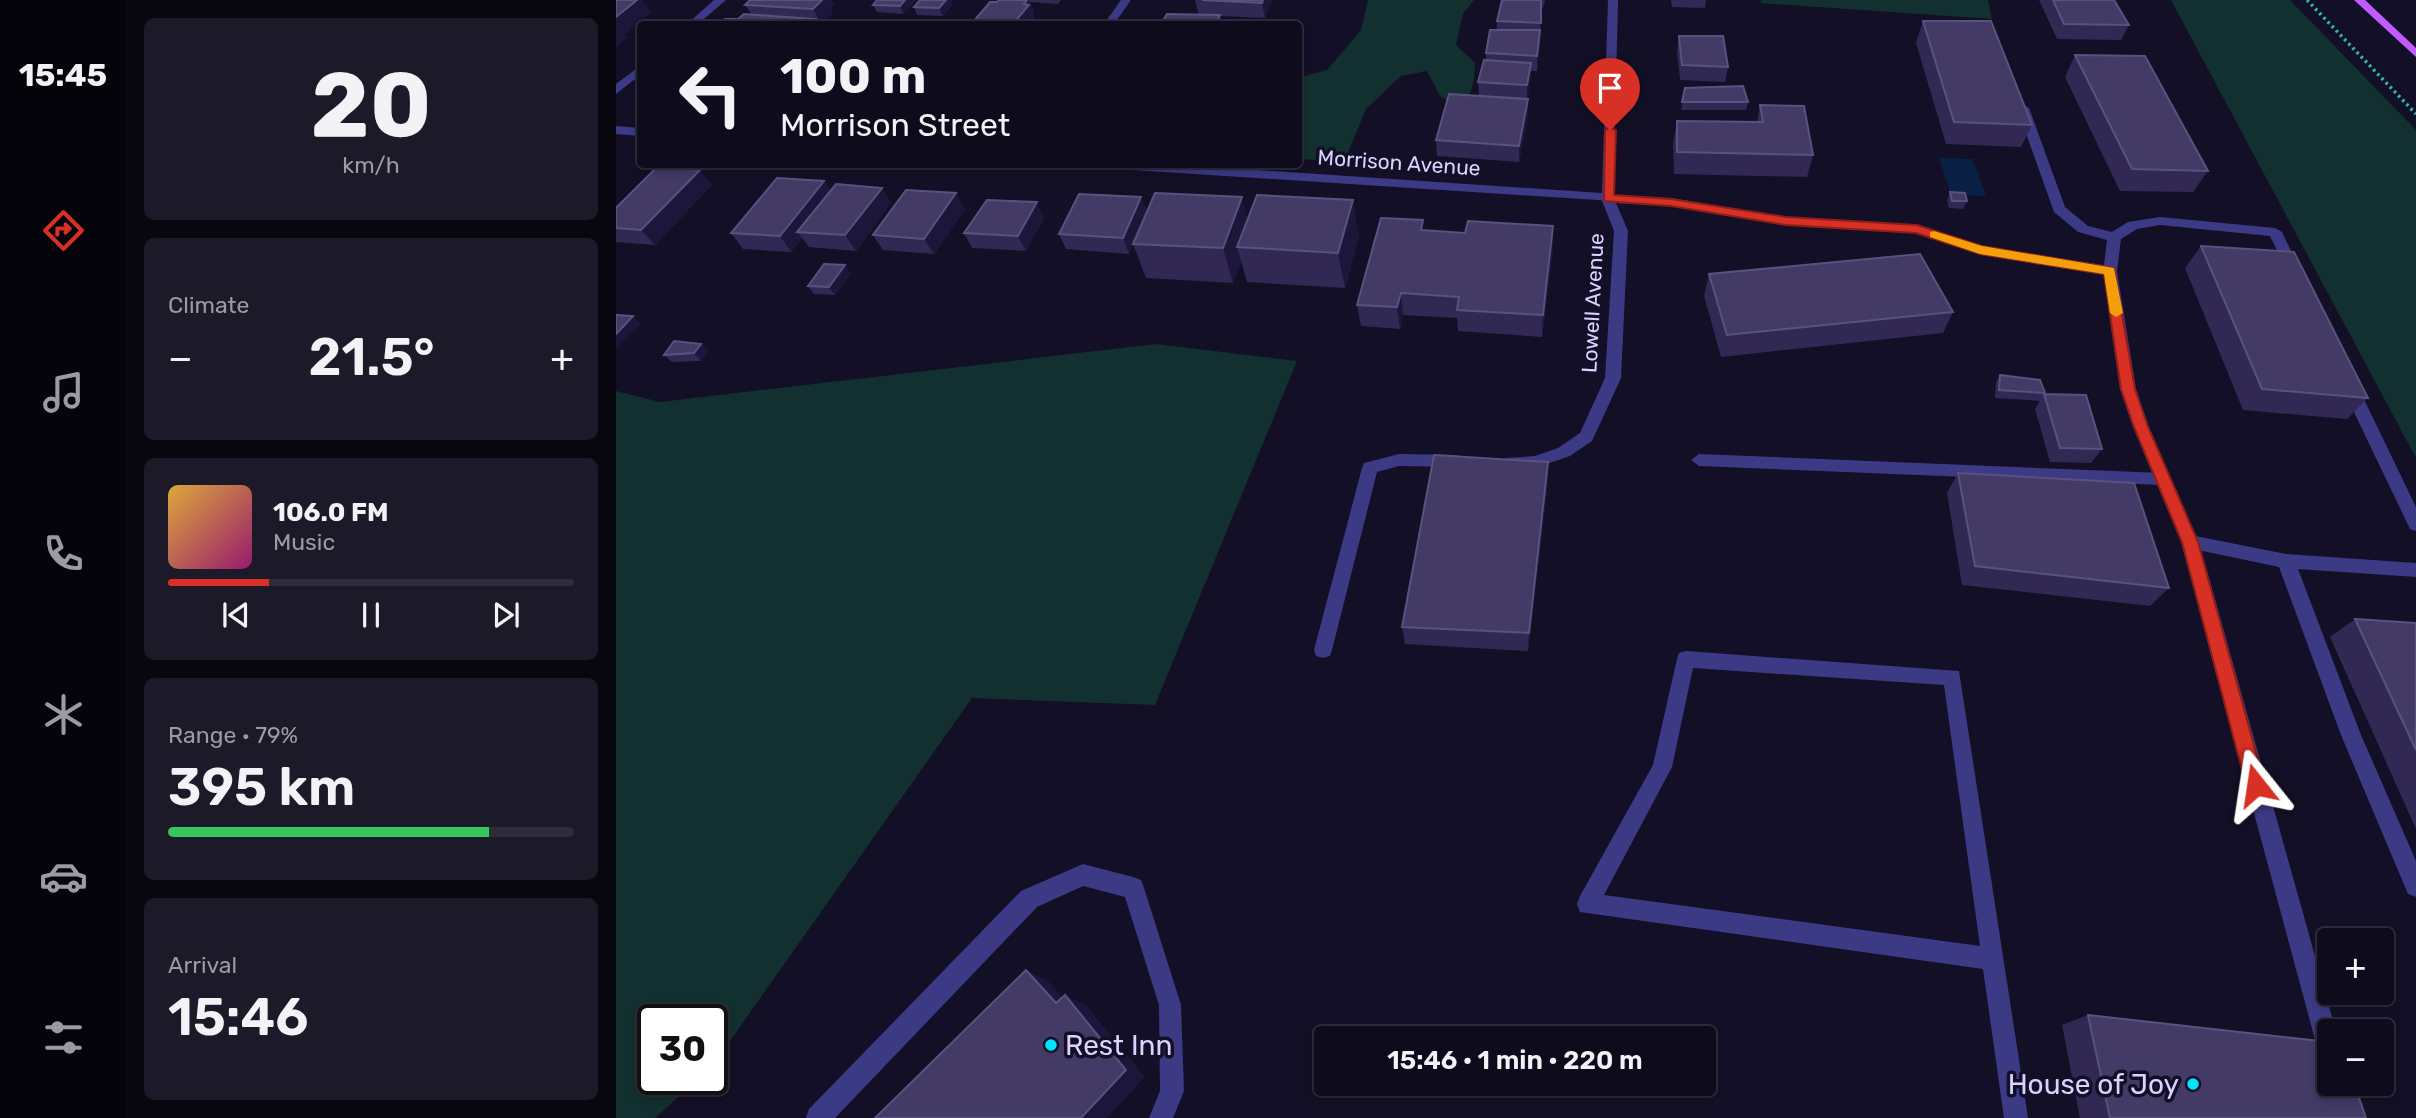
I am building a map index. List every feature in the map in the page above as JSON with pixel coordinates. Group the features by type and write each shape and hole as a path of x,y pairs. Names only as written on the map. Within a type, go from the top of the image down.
{"main road":[{"path":"2359,0 2416,54"}],"street":[{"path":"696,21 721,0"},
{"path":"1110,21 1126,0"},
{"name":"Lowell Avenue","path":"1323,650 1370,468 1399,460 1535,463 1564,452 1586,438 1614,378 1621,231 1608,198 1613,0"},
{"path":"616,90 637,72"},
{"path":"2017,91 2059,209 2083,229 2114,237 2133,225 2161,221 2275,232 2299,282"},
{"path":"616,130 637,132"},
{"name":"Morrison Avenue","path":"1162,168 1671,202 1786,221 1917,229 1980,250 2110,271"},
{"path":"2114,237 2110,271 2128,389 2162,479 2190,542 2321,1019"},
{"path":"2341,369 2416,524"},
{"path":"1699,460 2162,479"},
{"path":"2190,542 2286,561 2416,570"},
{"path":"2286,561 2351,735 2416,886"},
{"path":"1992,959 1588,904 1662,767 1686,659 1952,677 2016,1118"},
{"path":"818,1118 1029,899 1083,875 1133,888 1170,1005 1172,1091 1161,1118"}],"path":[{"path":"2307,0 2416,114"}],"green space":[{"path":"1368,0 1474,0 1463,14 1456,45 1475,63 1474,81 1468,99 1451,102 1440,96 1427,71 1401,76 1366,109 1344,162 1302,159 1302,77 1327,70 1361,30"},
{"path":"1762,0 1988,0 1992,19 1760,3"},
{"path":"2171,0 2290,0 2416,130 2416,458"},
{"path":"1156,344 1297,361 1155,705 972,698 728,1044 728,1004 637,1004 637,1095 680,1095 655,1118 616,1118 616,391 660,402"}],"water":[{"path":"1939,158 1973,159 1986,196 1951,195"}],"building":[{"path":"616,0 637,0 616,17"},
{"path":"750,0 822,0 813,9 745,5"},
{"path":"877,0 905,0 900,6 873,5"},
{"path":"920,0 946,0 939,8 914,7"},
{"path":"1027,0 1024,4 1029,5 1016,21 974,21 990,2"},
{"path":"1202,0 1263,0 1262,3"},
{"path":"1502,0 1541,0 1541,23 1497,21"},
{"path":"2053,0 2114,0 2129,25 2064,24"},
{"path":"744,14 815,19 722,21 738,19"},
{"path":"1167,14 1220,15 1217,21 1163,21"},
{"path":"1923,21 1991,21 2032,125 1954,122"},
{"path":"1490,30 1540,30 1537,56 1486,53"},
{"path":"1679,36 1723,36 1728,67 1682,65"},
{"path":"2075,55 2145,56 2208,171 2132,169"},
{"path":"1484,60 1531,63 1527,85 1478,82"},
{"path":"1743,86 1748,102 1682,102 1685,88"},
{"path":"1449,94 1528,99 1519,146 1436,140"},
{"path":"1760,105 1804,106 1813,155 1677,152 1677,121 1763,122"},
{"path":"656,168 700,170 641,230 616,228 616,208"},
{"path":"777,178 824,181 780,236 731,233"},
{"path":"836,184 882,188 845,235 797,232"},
{"path":"906,190 956,193 924,239 873,235"},
{"path":"1950,192 1965,193 1967,201 1952,201"},
{"path":"1155,193 1242,197 1223,248 1133,244"},
{"path":"1079,194 1141,197 1123,238 1059,234"},
{"path":"1257,195 1353,200 1338,253 1237,247"},
{"path":"987,200 1037,202 1018,236 964,233"},
{"path":"1381,218 1423,220 1421,230 1465,233 1468,221 1553,226 1543,315 1457,310 1459,297 1401,293 1397,307 1357,305"},
{"path":"2201,246 2294,252 2368,398 2262,389"},
{"path":"1920,254 1953,312 1727,335 1709,274"},
{"path":"824,264 845,265 829,287 808,286"},
{"path":"616,315 633,316 616,334"},
{"path":"674,341 701,344 694,353 664,355"},
{"path":"2000,375 2040,380 2045,393 1999,390"},
{"path":"2044,394 2086,395 2102,449 2060,448"},
{"path":"1434,455 1548,462 1529,633 1402,627"},
{"path":"1958,473 2134,483 2169,588 1975,566"},
{"path":"2355,619 2416,623 2416,750"},
{"name":"Rest Inn","path":"1026,970 1056,1003 1065,995 1126,1070 1081,1118 875,1118"},
{"name":"House of Joy","path":"2088,1015 2317,1041 2317,1096 2358,1096 2366,1118 2110,1118"}],"slow traffic":[{"path":"1934,235 1980,250 2110,271 2116,313"}],"place":[{"name":"Rest Inn","path":"1051,1045"},
{"name":"House of Joy","path":"2193,1084"}],"route":[{"path":"1610,130 1608,198 1671,202 1786,221 1917,229 1980,250 2110,271 2128,389 2141,427 2190,542 2256,785"}]}
